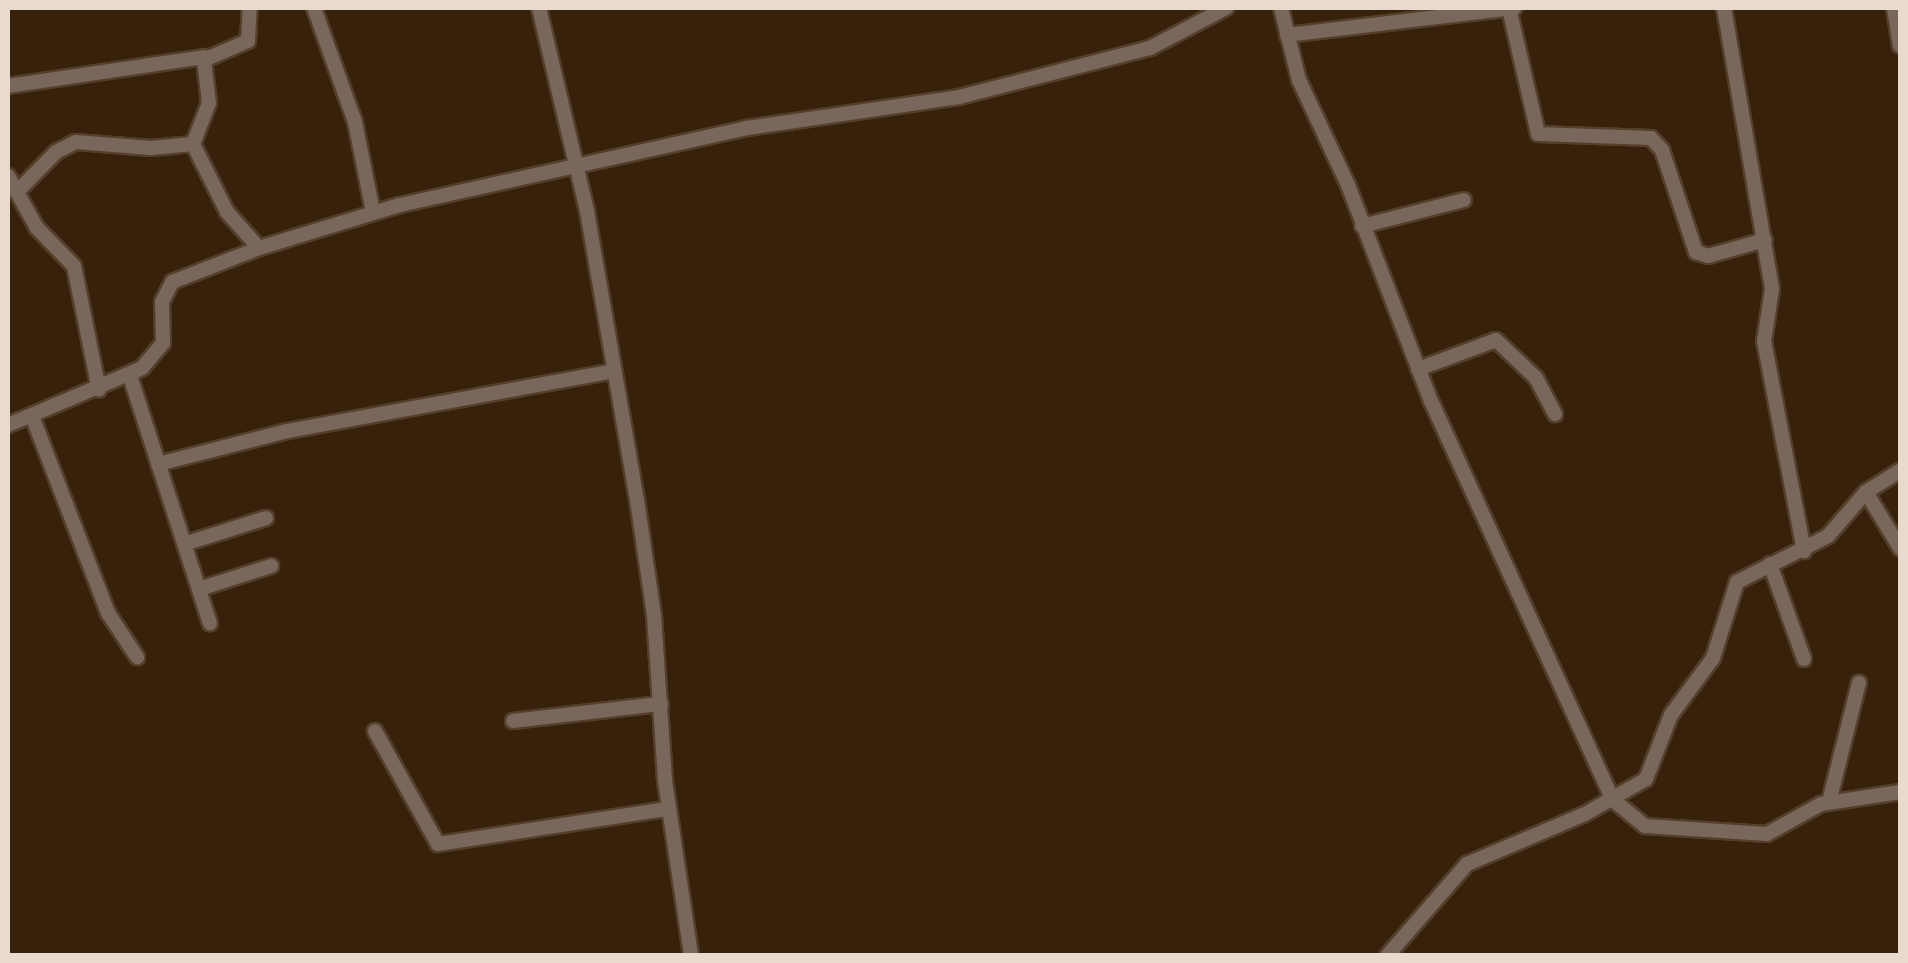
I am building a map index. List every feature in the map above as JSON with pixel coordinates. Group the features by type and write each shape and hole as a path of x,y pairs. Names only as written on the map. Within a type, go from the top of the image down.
{"street":[{"path":"8,86 205,57 248,41 250,8"},
{"path":"314,8 356,122 373,212"},
{"path":"539,8 577,169 614,371 662,704 668,809 691,956"},
{"path":"8,426 130,376 163,343 162,302 172,282 258,248 373,212 747,128 959,97 1150,48 1226,8"},
{"path":"1281,8 1299,80 1418,368 1612,799 1645,826 1766,834 1829,802 1900,792"},
{"path":"1287,34 1510,8 1538,134 1651,138 1662,150 1696,252 1708,256 1766,240"},
{"path":"1724,8 1766,240 1772,298 1764,341 1804,550"},
{"path":"1894,8 1900,46"},
{"path":"205,57 209,103 193,144 227,212 258,248"},
{"path":"17,192 56,152 76,142 151,148 193,144"},
{"path":"8,176 37,228 74,266 99,390"},
{"path":"1362,226 1464,200"},
{"path":"1418,368 1496,340 1536,378 1555,414"},
{"path":"158,464 287,432 614,371"},
{"path":"130,376 210,623"},
{"path":"32,416 108,613 137,657"},
{"path":"1387,956 1467,864 1612,799 1652,769 1671,716 1712,658 1737,582 1804,550 1835,530 1866,492 1900,471"},
{"path":"1866,492 1900,548"},
{"path":"184,544 266,518"},
{"path":"1770,564 1804,659"},
{"path":"198,588 272,566"},
{"path":"1829,802 1859,683"},
{"path":"513,721 662,704"},
{"path":"375,731 438,844 668,809"}]}
